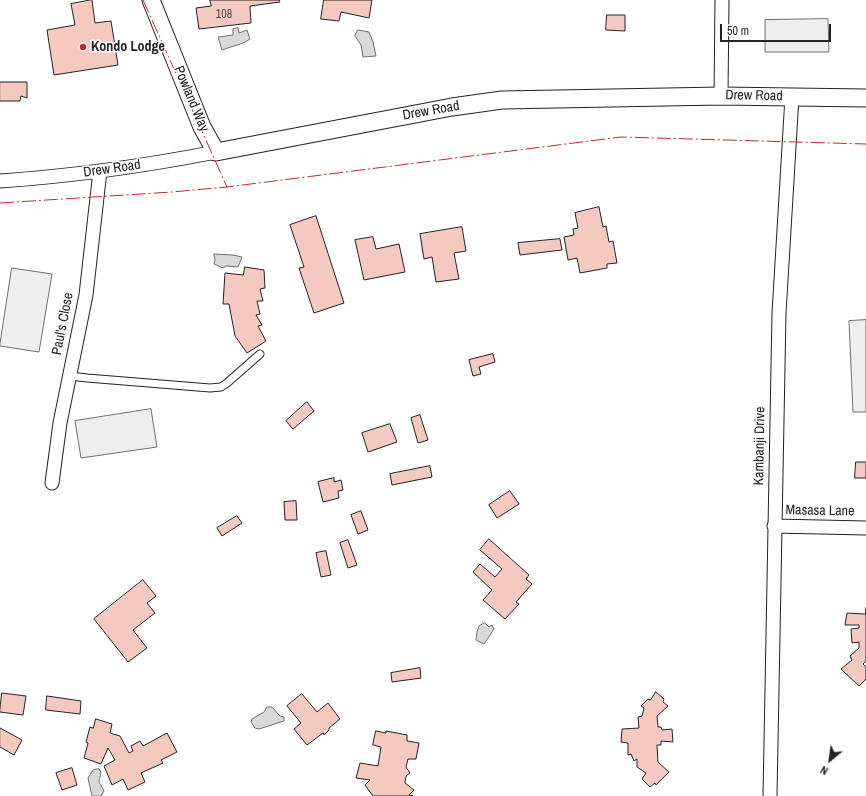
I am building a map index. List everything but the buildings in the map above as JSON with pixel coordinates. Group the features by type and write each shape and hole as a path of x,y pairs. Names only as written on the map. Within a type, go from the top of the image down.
{"street":[{"name":"Powland Way","path":"151,0 202,127 216,152"},
{"path":"721,96 722,0"},
{"name":"Drew Road","path":"0,181 70,175 163,162 452,107 502,100 721,96 866,98"},
{"name":"Kambanji Drive","path":"770,796 779,313 792,97"},
{"name":"Paul's Close","path":"52,483 60,423 86,295 100,171"},
{"name":"Masasa Lane","path":"774,526 866,528"}],"lane":[{"path":"70,376 210,388 221,387 260,354"}],"shaded area":[{"path":"828,19 829,52 765,52 765,20"},
{"path":"238,28 239,33 247,30 250,39 222,50 218,37 233,35 233,29"},
{"path":"358,30 369,32 376,56 363,57 361,45 355,36"},
{"path":"214,254 242,257 238,267 226,266 223,268 214,264"},
{"path":"12,268 52,274 39,352 0,346"},
{"path":"866,320 866,412 853,412 849,321"},
{"path":"151,409 157,447 81,458 75,421"},
{"path":"485,623 489,627 492,625 494,629 484,644 476,640 479,626"},
{"path":"267,707 272,707 280,716 284,717 284,721 259,729 255,728 251,722 252,719 264,712"},
{"path":"99,769 101,772 99,782 104,791 101,796 92,796 88,778 93,770"}],"power":[{"path":"143,0 227,187 621,137 866,144"},
{"path":"0,203 227,187"}],"place":[{"name":"Kondo Lodge","path":"83,47"}]}
